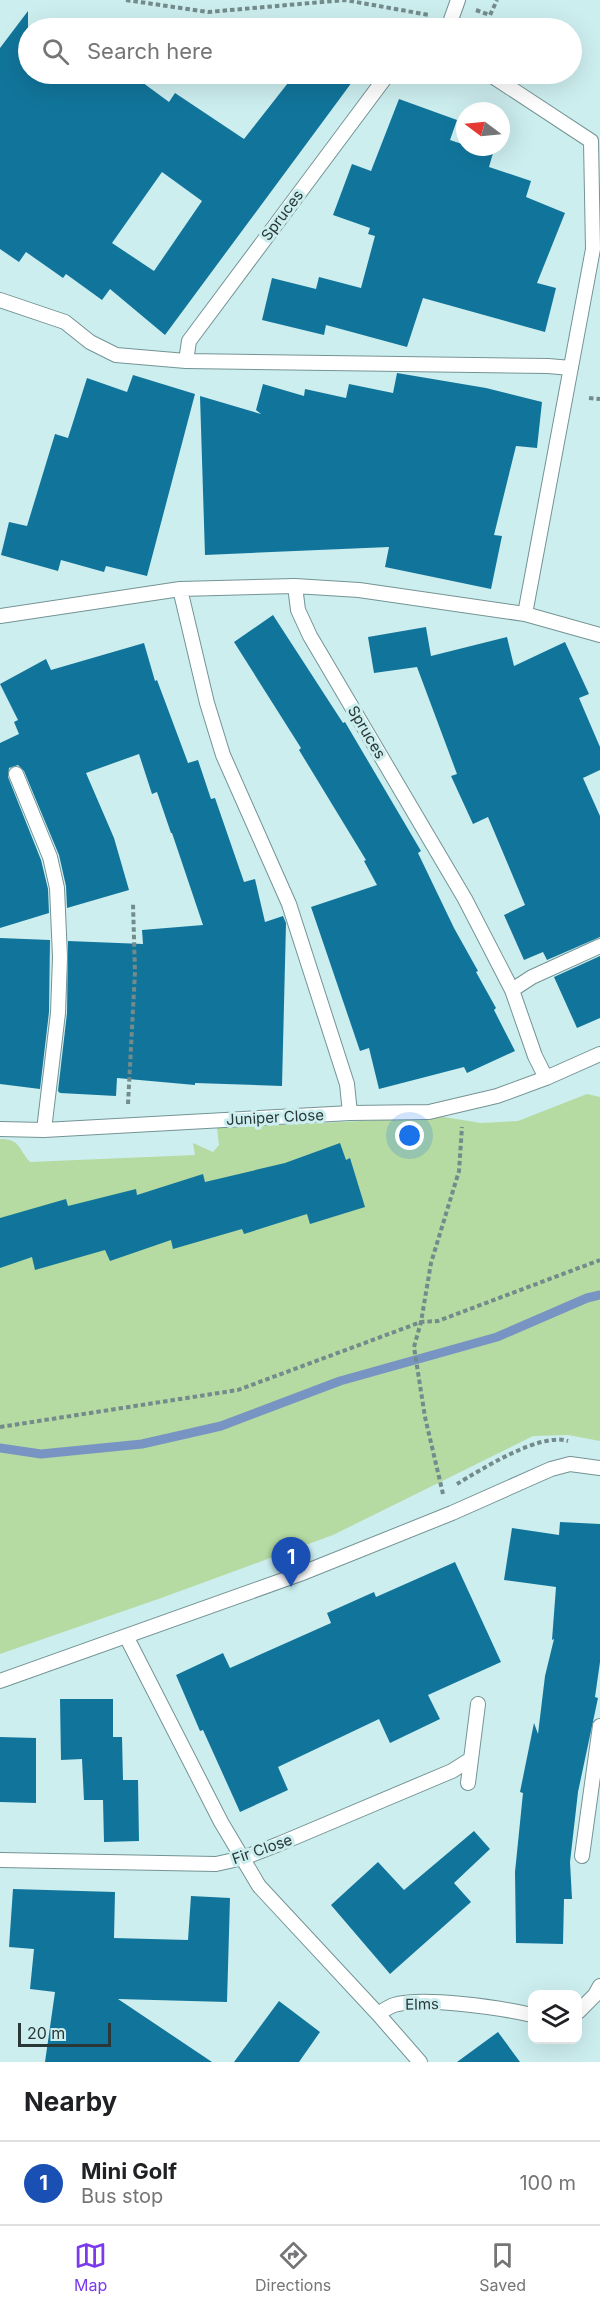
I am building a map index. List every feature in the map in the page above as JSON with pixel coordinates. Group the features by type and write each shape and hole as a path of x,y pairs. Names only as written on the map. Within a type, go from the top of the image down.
{"lane":[{"path":"451,18 457,2"},
{"name":"Spruces","path":"186,361 189,341 381,84"},
{"path":"504,84 591,141 593,249 525,615"},
{"path":"0,300 65,322 90,342 116,355 186,361 571,368"},
{"path":"0,616 180,589 296,586 359,590 525,615 600,635"},
{"name":"Spruces","path":"296,586 298,610 309,636 459,889 512,990 535,1056 546,1078"},
{"path":"180,589 207,702 223,755 289,904 347,1084 350,1113"},
{"path":"16,774 50,857 57,888 60,957 58,1013 44,1130"},
{"path":"512,990 532,977 600,946"},
{"name":"Juniper Close","path":"0,1129 44,1130 350,1113 429,1112 497,1096 546,1078 600,1054"},
{"path":"0,1681 300,1574 452,1513 537,1475 570,1464 600,1468"},
{"path":"126,1636 221,1822 259,1886 378,2014"},
{"path":"468,1783 478,1704"},
{"path":"582,1856 600,1726"},
{"name":"Fir Close","path":"0,1860 216,1864 243,1858 452,1771 471,1759"},
{"path":"582,2008 600,1986"},
{"name":"Elms","path":"420,2062 378,2014 394,2005 423,2003 469,2006 528,2014"}],"path":[{"path":"126,0 208,12 345,0 446,18 457,2"},
{"path":"127,1125 135,972 133,904"},
{"path":"452,1513 440,1486 414,1347 421,1322 431,1263 459,1171 462,1130 459,1106"},
{"path":"0,1427 238,1390 421,1322 438,1321 600,1260"}],"green space":[{"path":"587,1094 600,1097 600,1441 568,1435 533,1436 333,1535 0,1654 0,1139 16,1143 30,1162 195,1155 193,1143 213,1152 219,1145 217,1128 444,1117 481,1123 518,1121"}],"building":[{"path":"18,24 18,84 145,84 169,102 175,93 244,139 287,84 351,84 165,335 110,289 102,300 66,274 63,278 26,252 19,262 0,249 0,48","holes":["162,172 202,201 154,271 112,243"]},
{"path":"399,99 456,120 450,140 456,142 456,156 492,156 489,167 531,181 526,197 565,213 537,283 556,288 545,332 423,298 407,347 326,325 324,335 262,320 272,278 316,289 319,277 361,288 375,236 368,234 370,228 333,215 352,164 371,171"},
{"path":"397,373 486,388 542,402 537,448 516,446 494,535 502,536 491,589 385,567 389,547 205,555 200,396 261,414 256,410 263,384 304,396 305,389 346,398 349,384 393,393"},
{"path":"133,375 195,394 147,576 106,566 104,572 61,560 58,571 1,555 9,522 27,526 55,434 68,438 87,378 127,392"},
{"path":"273,615 343,723 345,722 421,851 418,853 454,928 478,971 476,972 496,1008 494,1010 515,1051 467,1073 464,1067 379,1089 369,1048 360,1051 311,907 377,885 364,861 366,860 299,750 301,748 234,642"},
{"path":"426,627 431,656 507,637 514,666 565,642 589,694 579,698 600,747 600,770 583,778 600,816 600,937 547,960 543,952 524,960 504,915 525,905 488,817 473,824 451,776 457,774 417,667 374,673 368,637"},
{"path":"144,643 155,681 157,680 188,763 198,760 211,799 215,798 244,882 255,879 265,922 283,916 286,923 282,1086 195,1083 195,1085 117,1078 116,1096 60,1093 58,1091 67,1013 68,941 143,944 142,930 203,925 157,792 152,794 139,754 86,773 114,838 129,890 67,908 66,886 59,855 24,771 18,765 9,768 8,777 41,860 48,889 49,913 0,928 0,743 19,734 14,722 18,720 0,684 46,659 51,670"},
{"path":"0,938 50,940 49,1012 40,1089 0,1084"},
{"path":"600,956 600,1018 577,1028 554,977"},
{"path":"340,1143 346,1160 350,1158 365,1207 310,1224 307,1214 244,1234 242,1229 173,1249 171,1240 110,1261 105,1250 35,1270 32,1257 0,1268 0,1218 66,1199 68,1206 136,1189 137,1195 203,1174 205,1182 285,1163"},
{"path":"560,1522 600,1524 600,1662 595,1697 598,1698 578,1792 570,1862 572,1899 564,1899 563,1944 516,1943 515,1872 523,1793 520,1792 534,1723 538,1734 545,1676 554,1639 552,1640 556,1587 504,1580 512,1528 559,1535"},
{"path":"455,1562 501,1662 428,1695 440,1719 390,1743 379,1719 278,1767 288,1790 240,1812 203,1730 200,1731 176,1675 223,1653 230,1668 331,1623 327,1613 374,1592 376,1597"},
{"path":"60,1699 113,1699 113,1737 122,1737 123,1780 138,1780 139,1841 104,1842 103,1800 84,1800 82,1759 61,1760"},
{"path":"0,1737 36,1738 36,1803 0,1802"},
{"path":"474,1831 490,1849 454,1883 471,1902 390,1974 331,1905 378,1862 404,1890"},
{"path":"13,1889 115,1892 114,1938 188,1940 191,1896 230,1898 227,2002 118,1999 212,2062 45,2062 55,1992 30,1989 34,1949 9,1947"},
{"path":"279,2001 320,2032 299,2062 234,2062"},
{"path":"498,2032 520,2062 457,2062"}],"waterway":[{"path":"0,1448 41,1454 142,1444 221,1426 340,1381 497,1337 587,1298 600,1295"}],"place":[{"name":"Mini Golf","path":"291,1587"}]}
